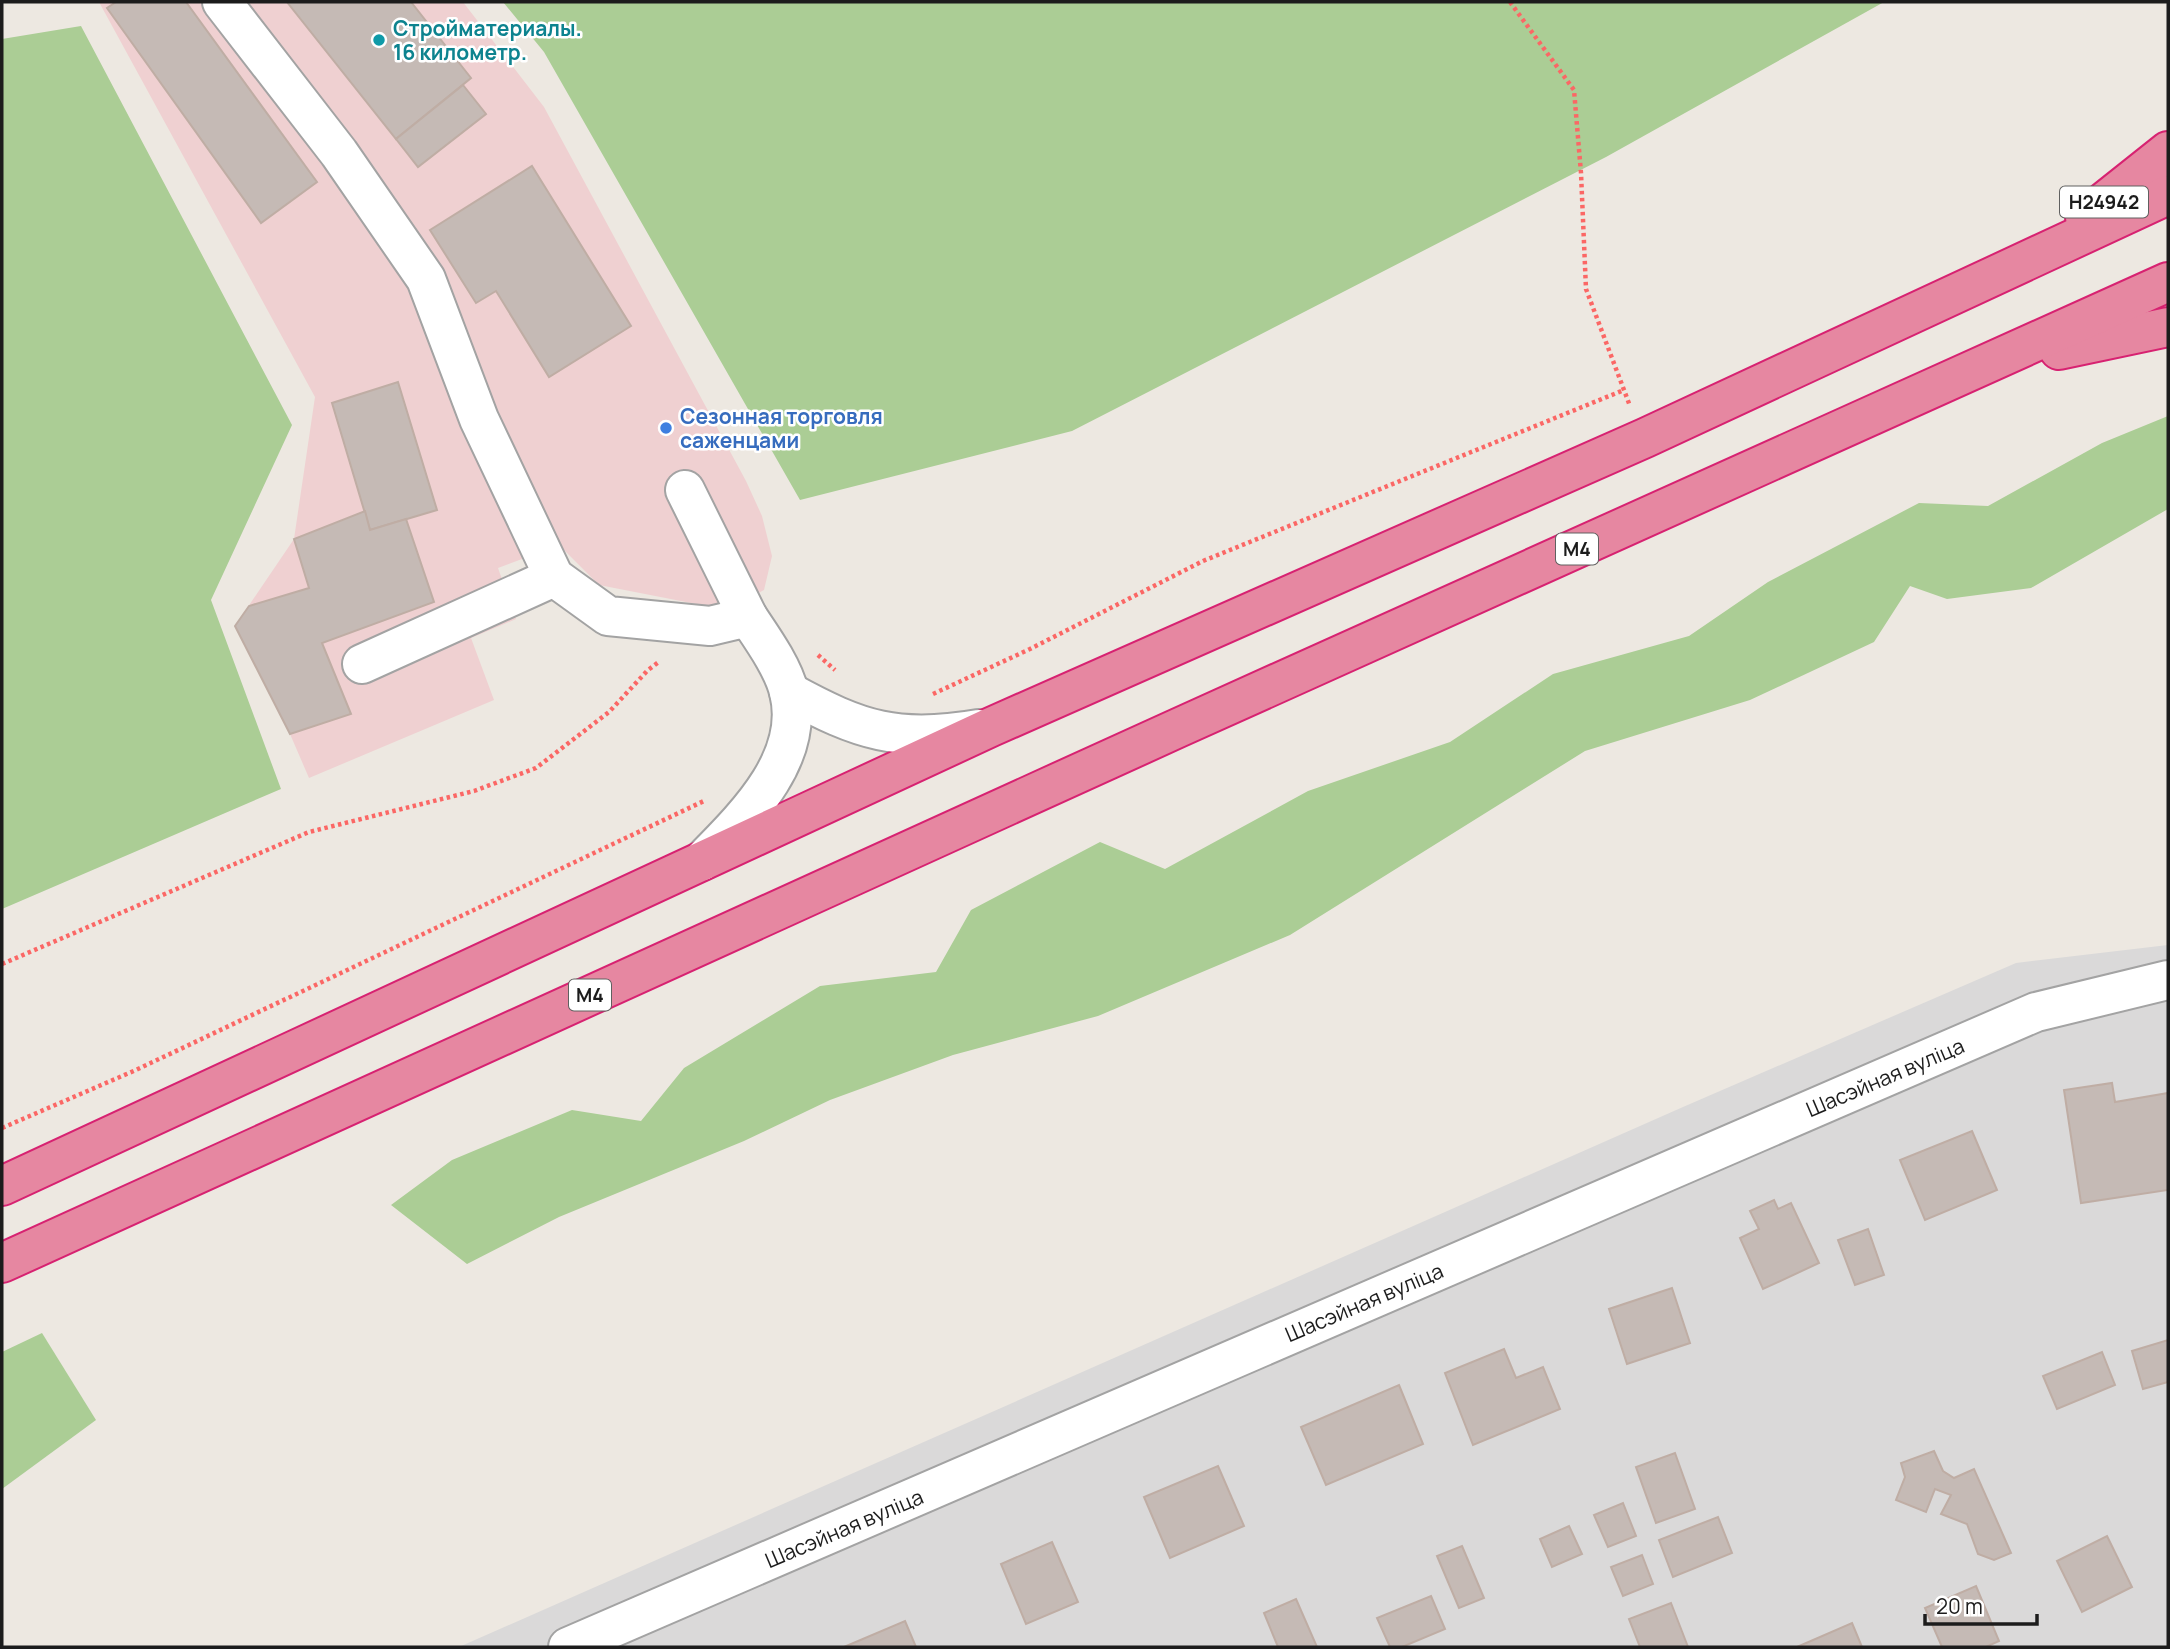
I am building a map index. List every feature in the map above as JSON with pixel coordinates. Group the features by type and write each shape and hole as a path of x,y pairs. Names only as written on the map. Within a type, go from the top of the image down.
{"highway":[{"name":"Н24942","path":"2039,253 2168,151"},
{"path":"2,1186 991,727 1632,444 2168,195"},
{"name":"М4","path":"2,1263 2168,282"},
{"path":"1976,370 2168,327"}],"street":[{"path":"222,2 339,153 426,279 479,419 554,577 608,616 710,626 748,617"},
{"path":"685,490 748,617 769,649 789,692 792,725 787,749 764,790 733,830 702,861"},
{"path":"362,664 554,577"},
{"path":"789,692 835,717 876,731 918,736 991,727"},
{"name":"Шасэйная вуліца","path":"568,1647 2036,1013 2168,980"}],"path":[{"path":"1510,2 1574,90 1586,289 1624,390"},
{"path":"2,964 309,832 474,791 536,768 609,712 648,670 710,626"}],"shaded area":[{"path":"99,2 463,2 544,107 746,481 762,516 772,556 764,590 727,610 599,585 559,545 498,568 516,619 471,638 494,700 309,778 290,734 235,626 294,539 315,397"},
{"path":"2168,945 2168,1647 459,1647 2016,963"}],"green space":[{"path":"503,2 1884,2 1606,157 1072,431 800,500 544,52"},
{"path":"81,26 292,425 211,600 281,789 2,909 2,39"},
{"path":"2168,416 2168,509 2031,588 1947,599 1910,586 1874,642 1750,700 1585,751 1290,935 1098,1016 953,1055 830,1100 744,1141 559,1217 467,1264 391,1205 452,1160 572,1110 641,1121 684,1068 820,986 936,972 971,910 1100,842 1165,869 1308,791 1450,742 1553,674 1689,636 1768,582 1919,503 1988,506 2102,443"},
{"path":"42,1333 96,1420 2,1489 2,1352"}],"building":[{"path":"116,2 186,2 317,182 261,223 107,8"},
{"name":"Стройматериалы. 16 километр.","path":"287,2 411,2 471,78 396,139"},
{"path":"463,85 486,114 418,167 396,139"},
{"path":"532,166 631,326 549,377 496,291 476,303 430,230"},
{"path":"398,382 437,510 370,530 332,403"},
{"path":"365,511 370,530 406,519 434,602 322,643 351,714 290,734 235,626 249,606 309,588 294,539"},
{"path":"2112,1083 2115,1102 2168,1093 2168,1190 2081,1203 2064,1090"},
{"path":"1972,1131 1997,1190 1925,1220 1900,1160"},
{"path":"1774,1200 1778,1209 1791,1203 1819,1263 1763,1289 1740,1238 1759,1229 1750,1211"},
{"path":"1868,1229 1884,1275 1855,1285 1838,1240"},
{"path":"1672,1288 1690,1343 1627,1364 1609,1309"},
{"path":"2168,1340 2168,1382 2143,1389 2132,1351"},
{"path":"1504,1349 1516,1378 1543,1367 1560,1409 1473,1445 1445,1373"},
{"path":"2102,1352 2115,1385 2057,1409 2043,1376"},
{"path":"1399,1385 1423,1444 1326,1485 1301,1427"},
{"path":"1934,1451 1943,1471 1954,1478 1974,1469 2011,1553 1994,1560 1978,1554 1967,1524 1941,1514 1951,1495 1935,1489 1926,1512 1896,1500 1905,1477 1901,1463"},
{"path":"1675,1453 1695,1509 1656,1523 1636,1467"},
{"path":"1218,1466 1244,1526 1170,1558 1144,1497"},
{"path":"1623,1503 1636,1536 1608,1547 1594,1515"},
{"path":"1718,1517 1732,1553 1673,1577 1659,1540"},
{"path":"1569,1526 1582,1554 1552,1567 1540,1539"},
{"path":"2107,1536 2132,1587 2082,1612 2057,1561"},
{"path":"1052,1542 1078,1602 1026,1624 1001,1564"},
{"path":"1462,1546 1484,1598 1459,1608 1437,1556"},
{"path":"1642,1555 1653,1584 1623,1596 1611,1567"},
{"path":"1976,1586 1999,1641 1986,1647 1942,1647 1925,1608"},
{"path":"1431,1596 1445,1629 1402,1647 1390,1647 1377,1618"},
{"path":"1296,1599 1317,1647 1278,1647 1264,1613"},
{"path":"1671,1603 1688,1647 1640,1647 1629,1619"},
{"path":"905,1621 916,1647 844,1647"},
{"path":"1852,1623 1862,1647 1797,1647"}],"place":[{"name":"Стройматериалы. 16 километр.","path":"379,40"},
{"name":"Сезонная торговля саженцами","path":"666,428"}]}
